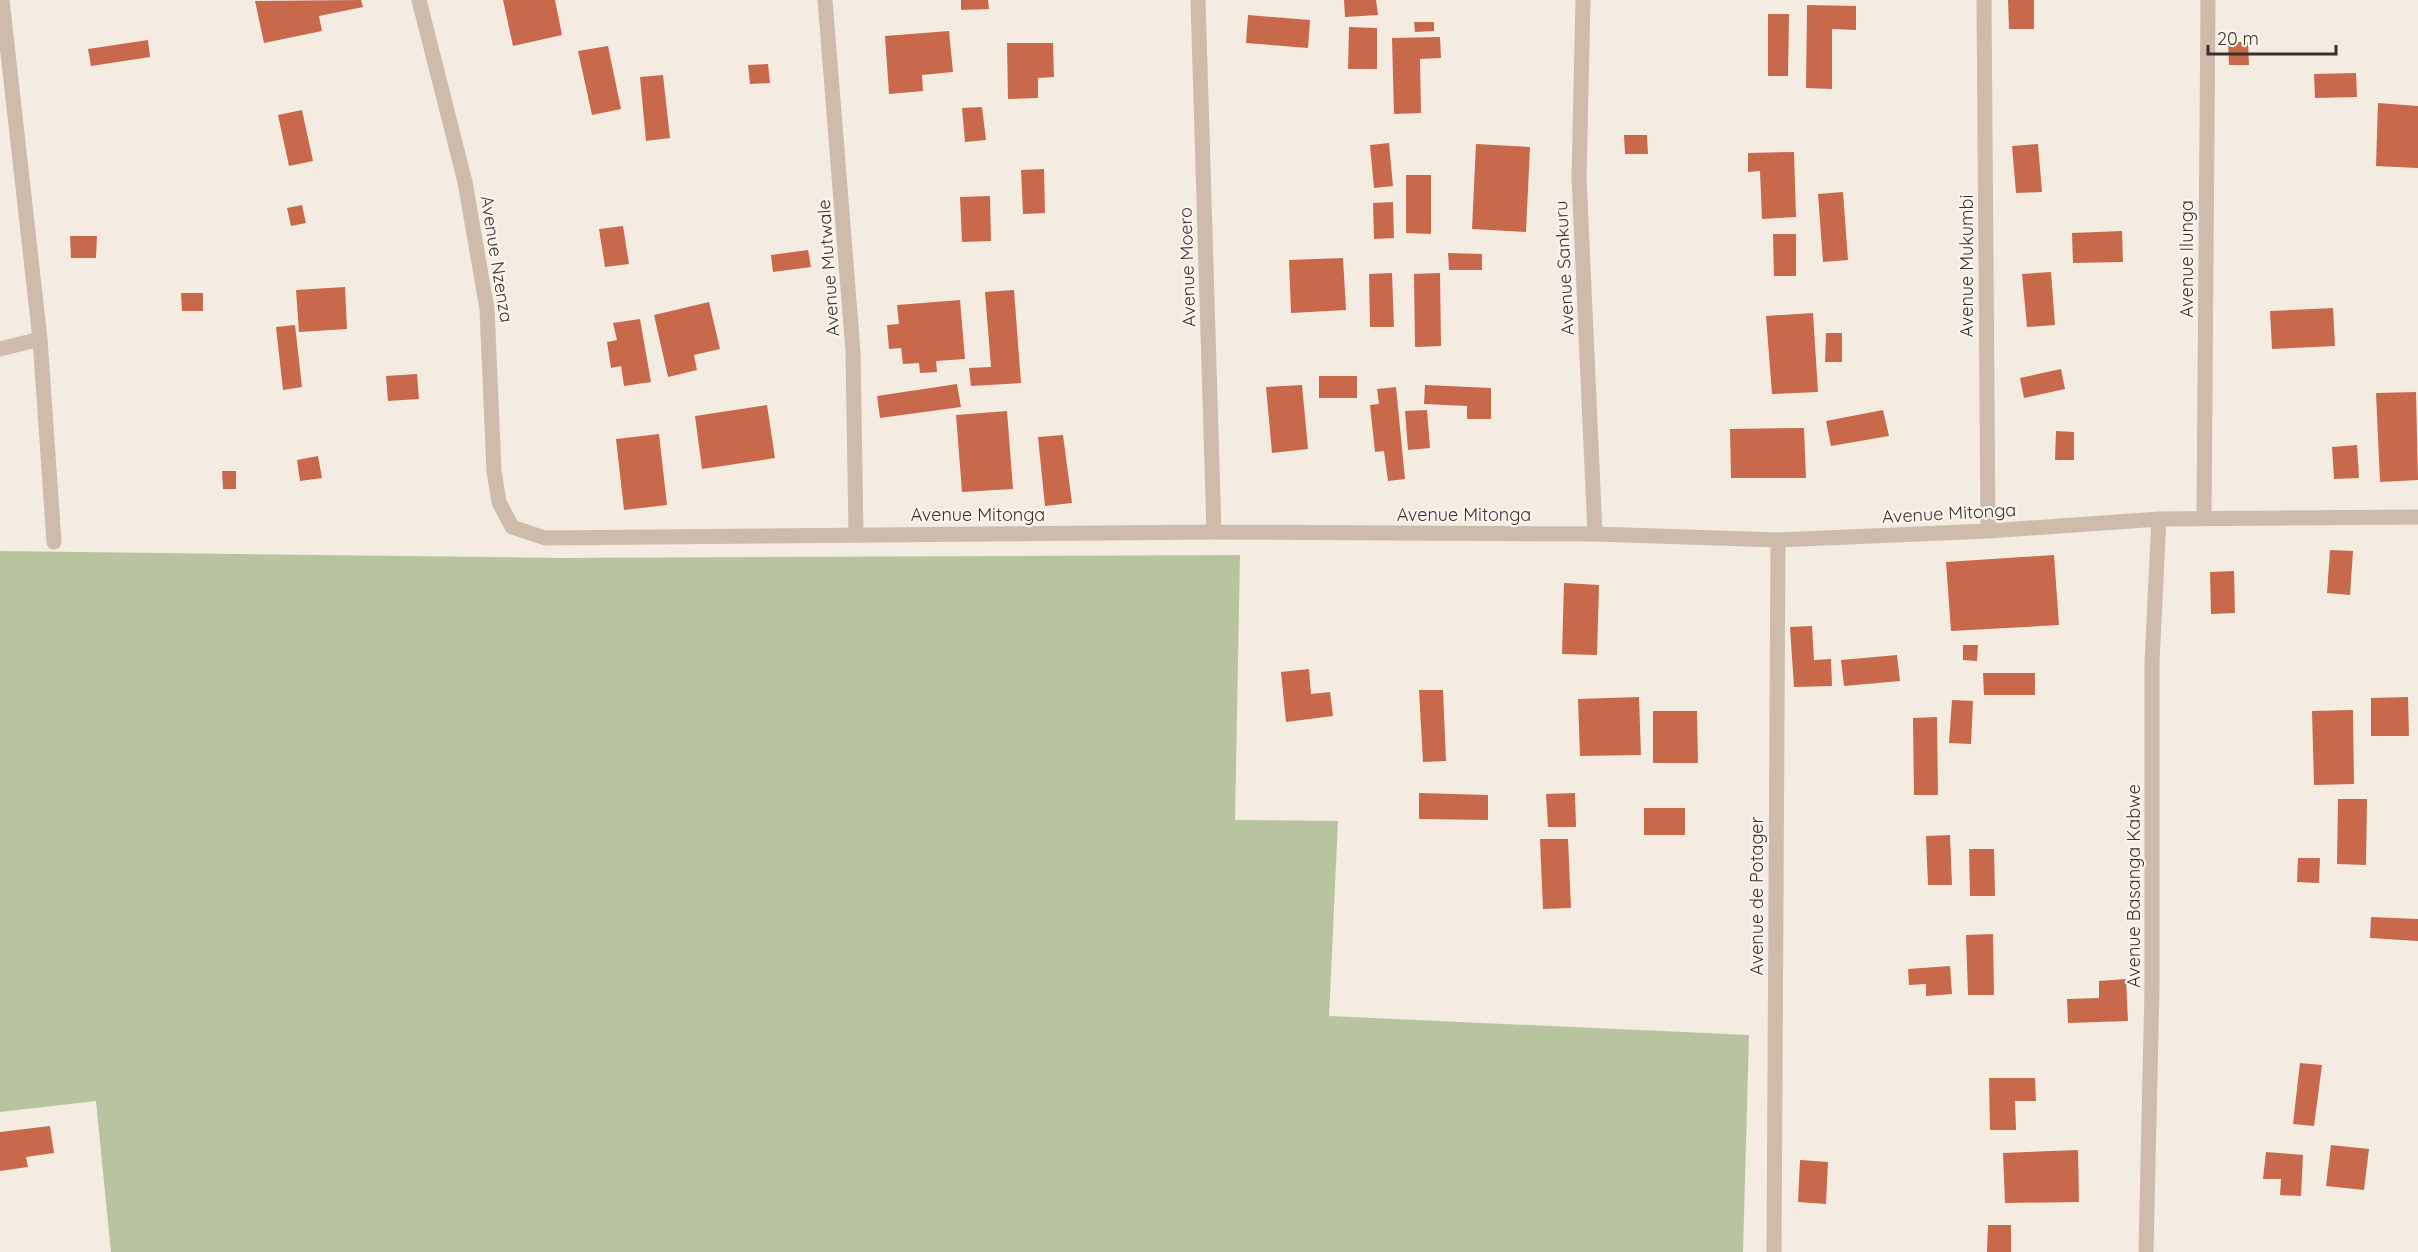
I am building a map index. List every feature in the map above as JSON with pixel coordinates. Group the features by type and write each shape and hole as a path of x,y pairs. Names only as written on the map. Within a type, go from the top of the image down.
{"street":[{"path":"2,0 40,339 54,542"},
{"name":"Avenue Nzenza","path":"419,0 465,183 487,309 494,471 499,502 512,527"},
{"name":"Avenue Mutwale","path":"825,0 854,351 856,535"},
{"name":"Avenue Moero","path":"1198,0 1214,532"},
{"name":"Avenue Sankuru","path":"1583,0 1579,177 1595,534"},
{"name":"Avenue Mukumbi","path":"1984,0 1988,531"},
{"name":"Avenue Ilunga","path":"2204,519 2208,0"},
{"path":"0,349 40,339"},
{"name":"Avenue Mitonga","path":"512,527 545,538 1214,532 1595,534 1778,540 1988,531 2159,519 2418,517"},
{"name":"Avenue Basanga Kabwe","path":"2146,1252 2152,988 2152,662 2159,519"},
{"name":"Avenue de Potager","path":"1774,1252 1778,540"}],"green space":[{"path":"0,551 561,558 1240,555 1235,820 1338,821 1329,1016 1749,1035 1743,1252 111,1252 96,1101 0,1112"}],"building":[{"path":"361,0 363,7 319,16 322,31 264,43 255,1"},
{"path":"503,0 555,0 562,35 513,46"},
{"path":"961,0 988,0 989,9 961,10"},
{"path":"1344,0 1376,0 1378,15 1345,17"},
{"path":"2008,0 2034,0 2034,29 2009,29"},
{"path":"1807,5 1856,6 1856,30 1832,29 1832,89 1806,88"},
{"path":"1768,14 1789,14 1788,76 1768,76"},
{"path":"1248,15 1310,20 1308,48 1246,43"},
{"path":"1414,22 1434,22 1434,31 1415,32"},
{"path":"1349,27 1377,28 1377,69 1348,69"},
{"path":"949,31 953,72 922,75 923,91 889,94 885,36"},
{"path":"1440,37 1441,58 1420,59 1421,113 1394,114 1392,38"},
{"path":"148,40 150,57 91,66 88,49"},
{"path":"2228,42 2248,42 2249,65 2229,65"},
{"path":"1007,43 1053,43 1054,77 1038,78 1038,98 1008,99"},
{"path":"608,46 621,109 592,115 578,51"},
{"path":"768,64 770,83 750,84 748,65"},
{"path":"2356,73 2357,97 2315,98 2314,74"},
{"path":"663,75 670,138 646,141 640,77"},
{"path":"2378,103 2418,106 2418,168 2376,166"},
{"path":"982,107 986,140 965,142 962,108"},
{"path":"302,110 313,161 289,166 278,115"},
{"path":"1624,135 1647,135 1648,154 1625,154"},
{"path":"1389,143 1393,186 1374,188 1370,145"},
{"path":"1476,144 1530,147 1526,232 1472,229"},
{"path":"2038,144 2042,192 2016,193 2012,146"},
{"path":"1794,152 1796,217 1762,219 1760,171 1748,172 1748,153"},
{"path":"1044,169 1045,213 1023,214 1021,170"},
{"path":"1406,175 1431,175 1431,234 1406,233"},
{"path":"1843,192 1848,260 1823,262 1818,194"},
{"path":"990,196 991,241 962,242 960,197"},
{"path":"1393,202 1394,238 1374,239 1373,203"},
{"path":"302,205 306,223 291,226 287,208"},
{"path":"623,226 629,264 605,267 599,229"},
{"path":"2122,231 2123,262 2073,263 2072,233"},
{"path":"1773,234 1796,234 1796,276 1774,276"},
{"path":"70,236 97,236 96,258 71,258"},
{"path":"808,250 811,267 773,272 771,255"},
{"path":"1448,253 1482,254 1482,270 1449,270"},
{"path":"1343,258 1346,310 1291,313 1289,260"},
{"path":"2051,272 2055,325 2027,327 2022,274"},
{"path":"1392,273 1394,327 1370,327 1369,274"},
{"path":"1440,273 1441,346 1415,347 1414,274"},
{"path":"345,287 347,329 299,332 296,290"},
{"path":"1014,290 1021,383 971,386 969,368 991,367 985,292"},
{"path":"181,293 203,293 203,311 182,311"},
{"path":"960,300 965,359 936,361 937,372 920,373 919,363 903,364 901,348 889,349 887,325 899,324 897,305"},
{"path":"709,302 720,349 694,355 697,370 668,377 654,315"},
{"path":"2333,308 2335,346 2272,349 2270,311"},
{"path":"1813,313 1818,392 1772,394 1766,316"},
{"path":"640,319 651,382 624,386 621,366 611,368 607,342 617,340 613,323"},
{"path":"295,325 302,387 283,390 276,327"},
{"path":"1826,333 1842,333 1842,362 1825,362"},
{"path":"2061,369 2065,389 2024,398 2020,378"},
{"path":"417,374 419,399 388,401 386,376"},
{"path":"1319,376 1357,376 1357,398 1319,398"},
{"path":"957,384 961,407 880,418 877,396"},
{"path":"1302,385 1308,449 1272,453 1266,387"},
{"path":"1425,385 1491,388 1491,419 1467,419 1467,406 1424,404"},
{"path":"1396,387 1405,479 1388,481 1384,451 1375,452 1370,405 1379,404 1377,389"},
{"path":"2416,392 2418,480 2380,482 2376,393"},
{"path":"767,405 775,458 702,469 695,416"},
{"path":"1427,410 1430,448 1408,450 1405,411"},
{"path":"1883,410 1889,436 1831,446 1826,421"},
{"path":"1007,411 1013,489 962,492 956,415"},
{"path":"1804,428 1806,478 1731,478 1730,429"},
{"path":"2056,431 2074,432 2074,460 2055,460"},
{"path":"659,434 667,505 624,510 616,439"},
{"path":"1063,435 1072,503 1045,506 1038,437"},
{"path":"2357,445 2359,478 2334,479 2332,447"},
{"path":"318,456 322,478 300,481 297,460"},
{"path":"222,471 236,471 236,489 223,489"},
{"path":"2330,550 2353,551 2350,595 2327,593"},
{"path":"2054,555 2059,625 1951,631 1946,562"},
{"path":"2234,571 2235,613 2211,614 2210,572"},
{"path":"1564,583 1599,585 1597,655 1562,654"},
{"path":"1812,626 1814,660 1831,659 1832,686 1794,687 1790,627"},
{"path":"1963,645 1978,645 1977,661 1963,660"},
{"path":"1897,655 1900,681 1844,686 1841,660"},
{"path":"1309,669 1311,694 1330,692 1333,716 1286,722 1281,672"},
{"path":"1983,673 2035,673 2035,695 1984,695"},
{"path":"1419,690 1443,690 1446,761 1423,762"},
{"path":"1639,697 1641,755 1580,756 1578,699"},
{"path":"2408,697 2409,736 2371,736 2371,698"},
{"path":"1952,700 1973,701 1971,744 1949,743"},
{"path":"2353,710 2354,784 2314,785 2312,711"},
{"path":"1653,711 1697,711 1698,763 1653,763"},
{"path":"1937,717 1938,795 1914,795 1913,718"},
{"path":"1419,793 1488,795 1488,820 1419,819"},
{"path":"1575,793 1576,827 1548,827 1546,794"},
{"path":"2338,799 2367,799 2366,865 2337,864"},
{"path":"1644,808 1685,808 1685,835 1644,835"},
{"path":"1950,835 1952,885 1928,885 1926,836"},
{"path":"1540,839 1568,839 1571,908 1543,909"},
{"path":"1969,849 1994,849 1995,896 1970,896"},
{"path":"2298,858 2320,858 2319,883 2297,882"},
{"path":"2371,917 2418,919 2418,941 2370,938"},
{"path":"1993,934 1994,995 1968,995 1966,935"},
{"path":"1950,966 1952,994 1926,996 1926,984 1909,985 1908,969"},
{"path":"2126,979 2128,1021 2068,1023 2067,999 2099,998 2099,981"},
{"path":"2300,1063 2322,1065 2314,1126 2293,1124"},
{"path":"1989,1078 2035,1078 2036,1101 2015,1101 2016,1130 1990,1130"},
{"path":"50,1126 54,1153 26,1157 28,1167 0,1171 0,1132"},
{"path":"2331,1145 2369,1149 2364,1190 2326,1186"},
{"path":"2078,1150 2079,1202 2005,1203 2003,1153"},
{"path":"2266,1152 2303,1155 2301,1196 2280,1195 2281,1179 2263,1179"},
{"path":"1800,1160 1828,1162 1826,1204 1798,1202"},
{"path":"1988,1225 2011,1225 2011,1252 1987,1252"}]}
